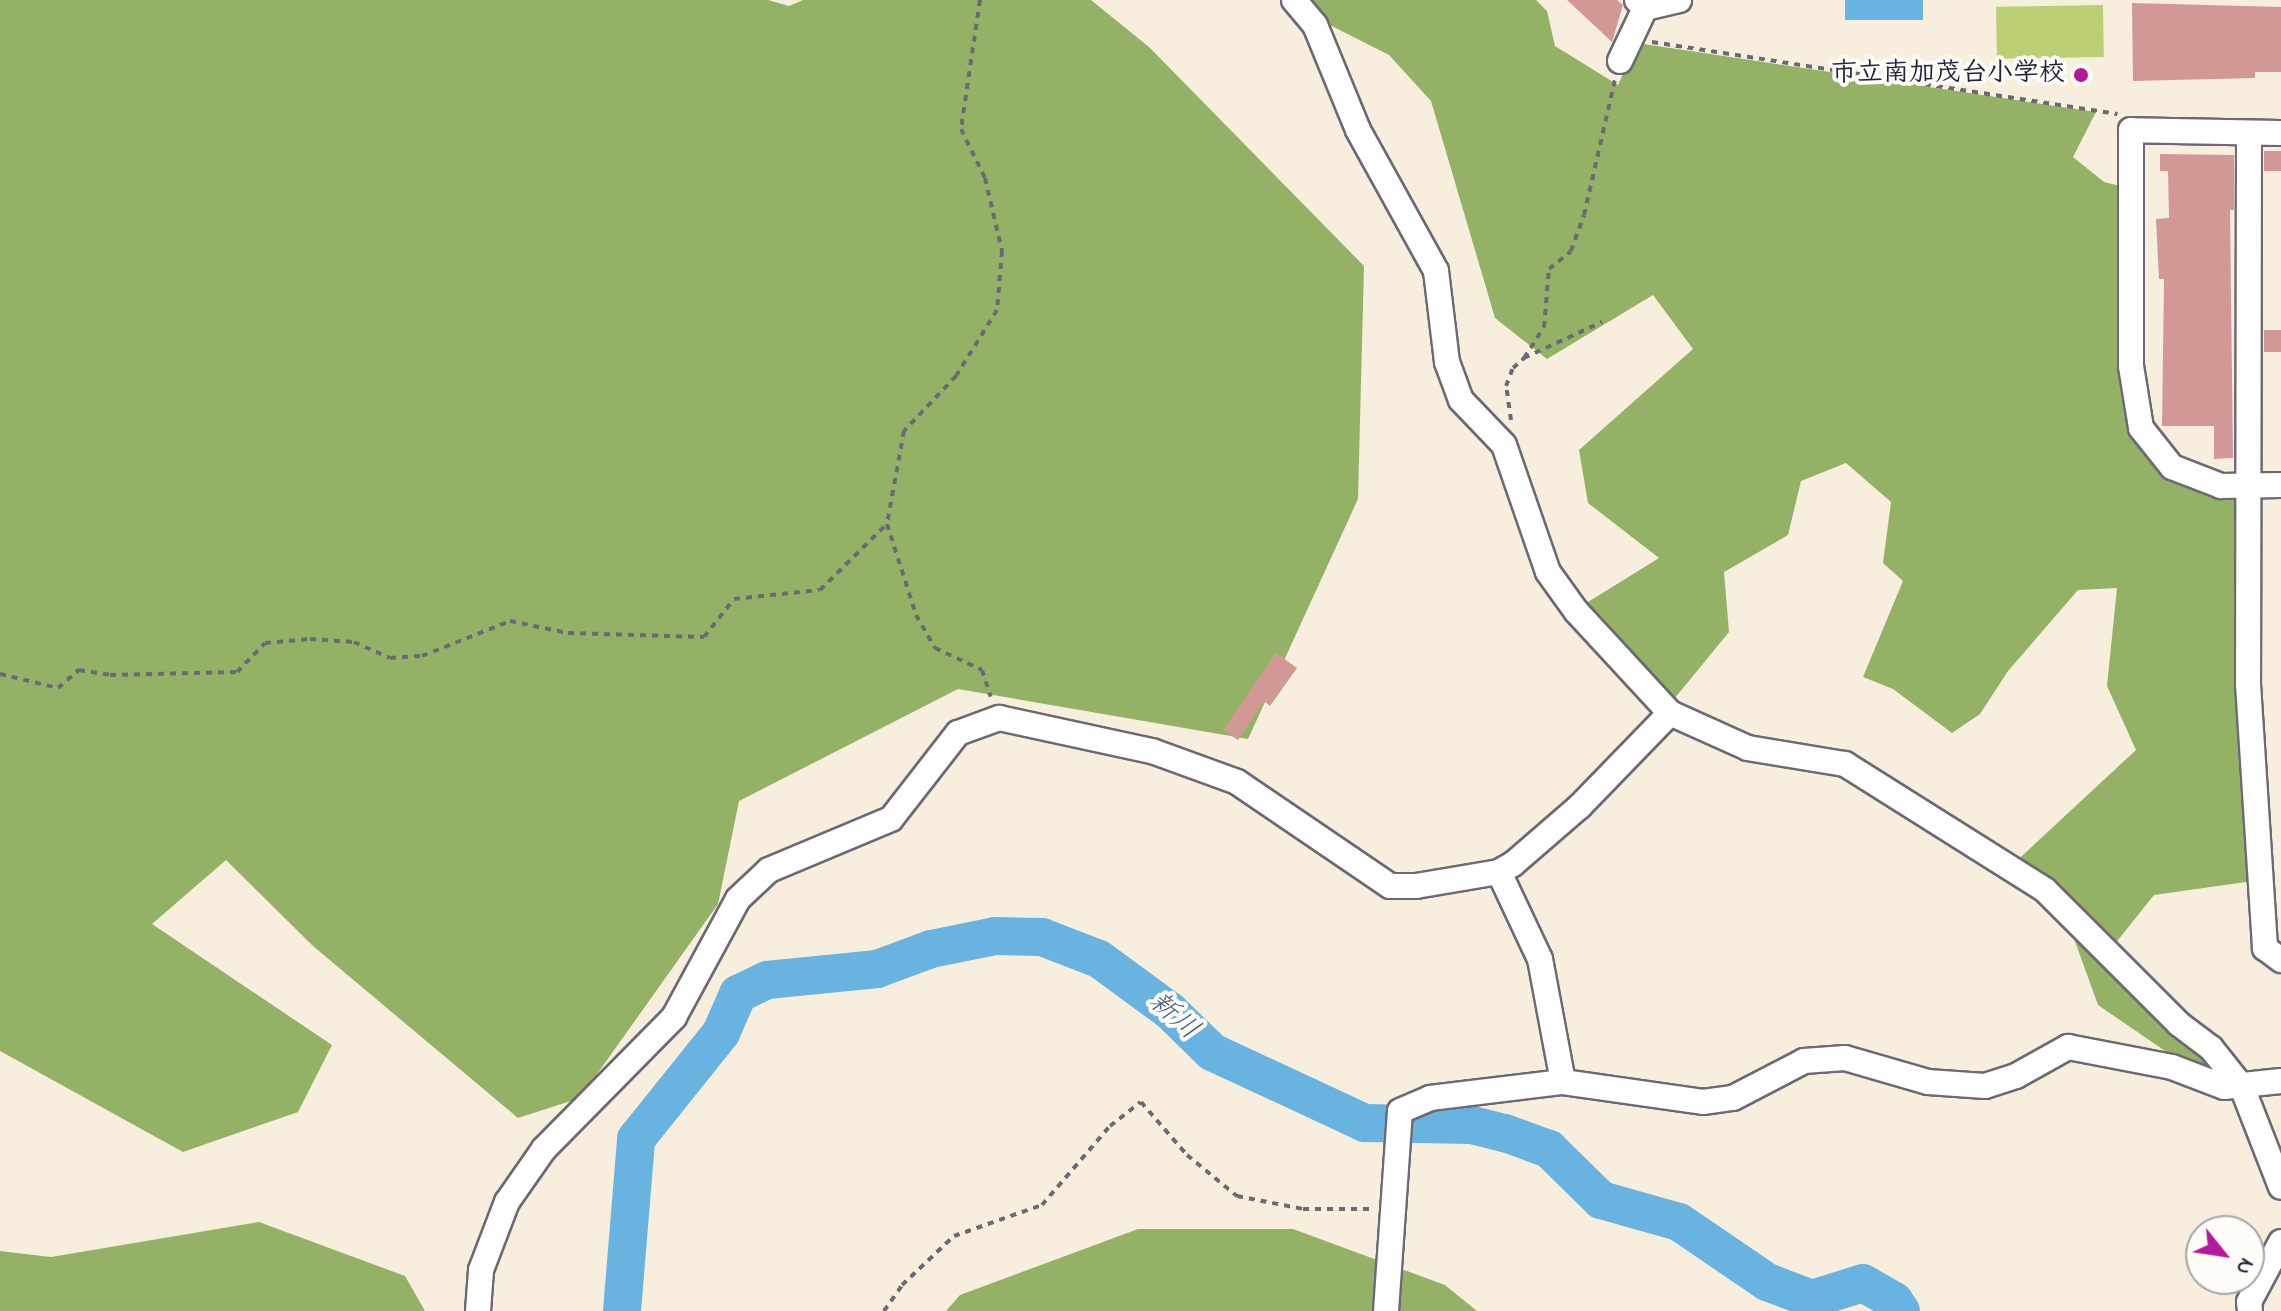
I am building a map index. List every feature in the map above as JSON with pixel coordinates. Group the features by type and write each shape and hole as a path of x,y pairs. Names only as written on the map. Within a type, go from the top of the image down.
{"street":[{"path":"1294,0 1315,25 1358,130 1436,271 1447,362 1461,400 1504,445 1548,572 1576,611 1670,713 1748,748 1845,764 2045,890 2179,1024 2211,1048 2242,1087 2281,1187"},
{"path":"1620,61 1641,4 1679,0"},
{"path":"2281,133 2131,130 2136,412 2149,443 2172,467 2204,482 2248,487 2281,485"},
{"path":"2249,133 2248,684 2271,840 2265,948 2281,960"},
{"path":"478,1311 481,1270 507,1202 544,1149 674,1017 738,899 769,870 891,819 958,733 999,718 1152,751 1237,782 1390,886 1499,872 1540,844 1670,713"},
{"path":"1499,872 1540,959 1563,1082"},
{"path":"1386,1311 1394,1140 1400,1111 1430,1098 1563,1082 1703,1102 1733,1098 1804,1061 1845,1058 1928,1082 1985,1086 2016,1076 2068,1047 2107,1051 2224,1087 2281,1081"},
{"path":"2250,1311 2249,1302 2281,1242"}],"path":[{"path":"980,0 961,129 985,178 1002,251 997,310 956,376 904,431 887,524 916,615 935,648 982,670 999,718"},
{"path":"1630,38 2123,115 2131,130"},
{"path":"1513,432 1506,386 1544,327 1549,269 1571,251 1584,215 1620,61"},
{"path":"1524,358 1602,322"},
{"path":"0,674 58,688 79,670 110,675 237,672 265,643 310,639 354,642 390,658 422,656 510,621 568,633 704,637 734,599 820,590 887,524"},
{"path":"884,1311 902,1285 954,1236 1042,1205 1110,1126 1141,1102 1187,1155 1237,1196 1303,1209 1393,1208"}],"green space":[{"path":"0,0 768,0 789,6 803,0 1091,0 1149,47 1364,266 1358,499 1248,739 958,689 739,801 718,904 580,1098 518,1118 313,946 226,860 152,924 332,1045 298,1112 183,1152 0,1051"},
{"path":"1300,0 1536,0 1547,11 1555,46 1618,85 1637,43 2096,112 2073,157 2104,182 2124,187 2124,396 2130,425 2144,452 2169,477 2200,493 2229,495 2240,505 2253,881 2154,895 2110,950 2011,866 2136,750 2107,686 2117,588 2078,590 2008,671 1980,714 1952,733 1893,689 1863,677 1903,581 1883,563 1891,502 1846,463 1801,481 1788,535 1724,572 1729,632 1670,704 1580,607 1659,558 1588,503 1579,450 1693,349 1653,295 1547,359 1495,318 1431,101 1389,55 1312,16"},
{"path":"2103,5 2104,57 1997,59 1996,7"},
{"path":"2068,922 2222,1074 2184,1064 2098,1005"},
{"path":"259,1222 405,1276 425,1311 0,1311 0,1251 51,1257"},
{"path":"1138,1229 1293,1229 1445,1285 1477,1311 946,1311 960,1295"}],"water":[{"path":"1845,0 1923,0 1923,20 1845,20"}],"building":[{"path":"1567,0 1617,0 1623,5 1612,42"},
{"path":"2132,3 2281,7 2281,72 2255,72 2255,78 2133,81"},
{"path":"2264,151 2281,151 2281,171 2264,171"},
{"path":"2160,154 2234,155 2234,210 2230,210 2233,458 2214,459 2214,426 2162,426 2164,279 2159,279 2156,219 2169,218 2168,171 2160,171"},
{"path":"2264,330 2281,330 2281,352 2264,352"},
{"path":"1276,653 1297,668 1270,706 1264,701 1238,740 1223,730"}],"waterway":[{"name":"新川","path":"622,1311 636,1139 721,1033 738,994 767,980 877,969 931,949 995,936 1042,937 1099,959 1170,1011 1212,1052 1365,1123 1472,1125 1505,1133 1549,1149 1601,1200 1679,1222 1767,1282 1812,1299 1863,1283 1894,1301 1901,1311"}],"place":[{"name":"市立南加茂台小学校","path":"2081,75"}]}
